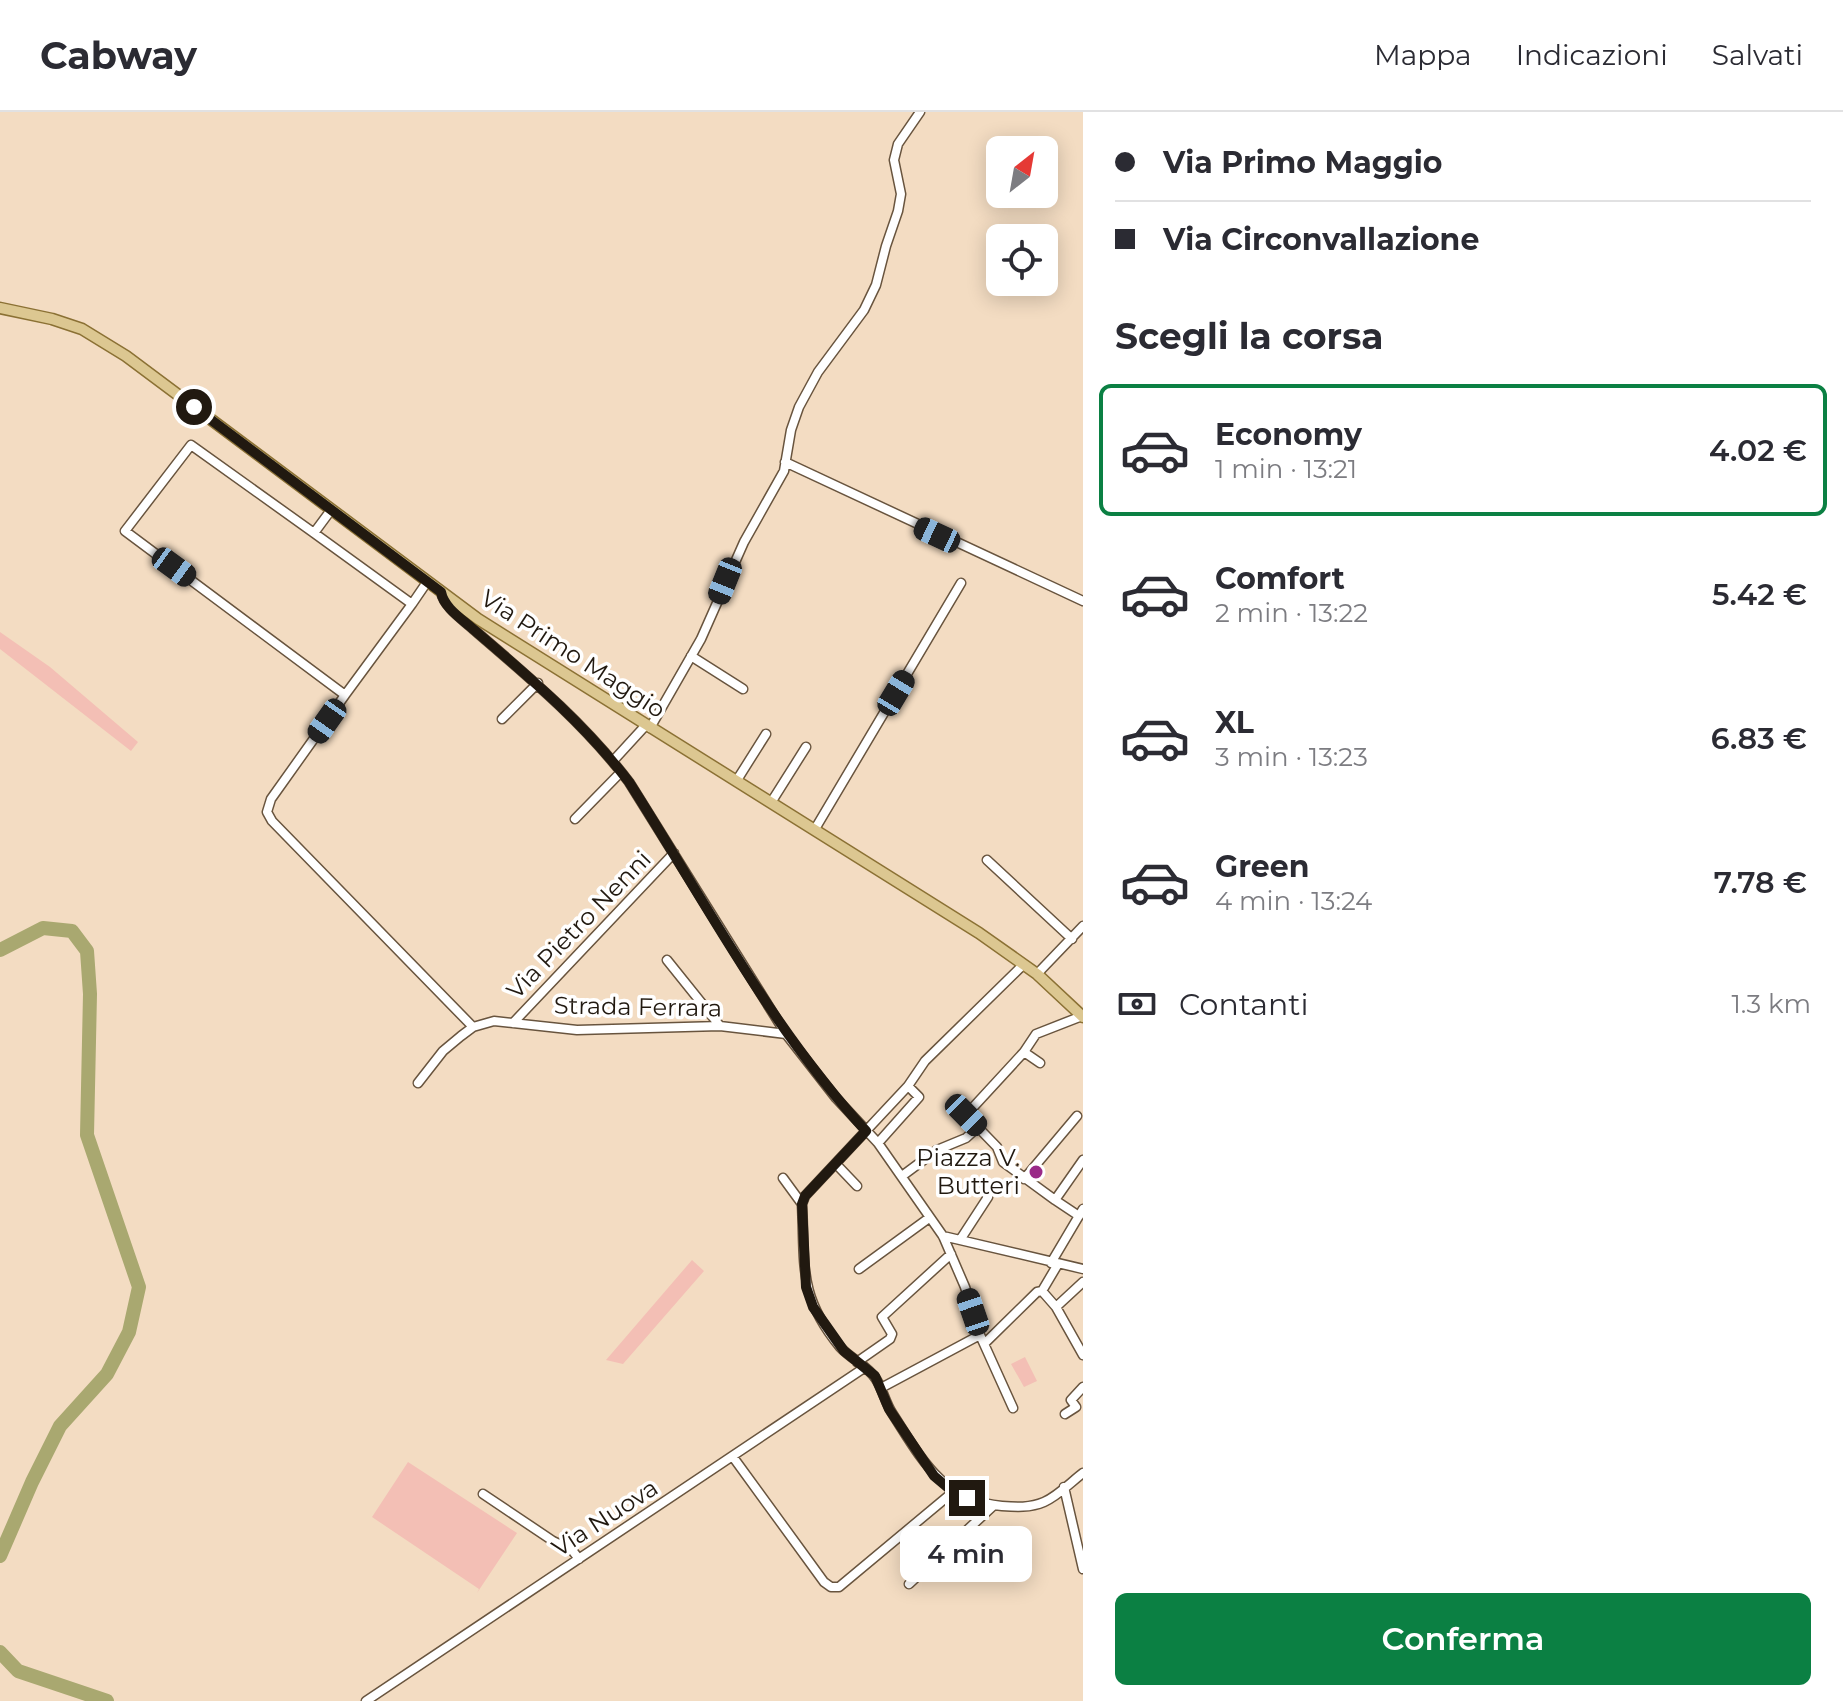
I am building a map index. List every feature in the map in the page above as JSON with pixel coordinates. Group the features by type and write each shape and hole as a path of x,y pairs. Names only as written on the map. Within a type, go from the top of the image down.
{"main road":[{"name":"Via Primo Maggio","path":"0,308 82,329 126,356 427,582 527,652 772,801 979,933 1037,974 1083,1017"}],"street":[{"path":"613,761 648,727 691,656 744,542 784,471 791,430 811,384 864,310 876,285 901,194 894,160 898,144 920,112"},
{"path":"345,695 125,531 191,445 412,604"},
{"path":"785,462 1083,601"},
{"path":"314,533 331,510"},
{"path":"418,1083 443,1051 473,1027 270,819 267,812 271,799 427,582"},
{"path":"815,829 961,583"},
{"path":"441,592 442,600 572,715 621,772 786,1034 836,1098 878,1143 943,1236 982,1339 1013,1408"},
{"path":"527,652 525,664 528,674"},
{"path":"691,656 743,689"},
{"path":"502,719 538,683"},
{"path":"737,780 766,734"},
{"path":"772,801 806,747"},
{"path":"575,819 621,772"},
{"name":"Via Pietro Nenni","path":"513,1023 674,853"},
{"path":"987,860 1072,939"},
{"path":"1037,974 1083,926"},
{"path":"667,960 720,1026"},
{"path":"1023,965 925,1061 908,1086 805,1196 802,1204 806,1287 813,1307 832,1337 875,1376 889,1409 934,1476 953,1492 993,1506 1021,1508 1045,1502 1083,1473"},
{"path":"1042,1291 1081,1212 1024,1179 1003,1162 997,1147 966,1115 1024,1052 1036,1034 1083,1017"},
{"name":"Strada Ferrara","path":"473,1027 494,1021 577,1030 720,1026 786,1034"},
{"path":"1024,1052 1040,1063"},
{"path":"878,1143 919,1097 908,1086"},
{"path":"1024,1179 1077,1116"},
{"path":"902,1176 937,1150 966,1138 978,1127"},
{"path":"1056,1197 1083,1160"},
{"path":"836,1164 857,1186"},
{"path":"783,1178 802,1204"},
{"path":"960,1240 988,1197"},
{"path":"859,1269 929,1218"},
{"path":"943,1236 1083,1269"},
{"name":"Via Nuova","path":"366,1701 733,1457 861,1365 890,1339 892,1334 882,1317 951,1254"},
{"path":"1056,1307 1083,1282"},
{"path":"881,1388 982,1339 1042,1291"},
{"path":"1042,1291 1056,1307 1083,1355"},
{"path":"1065,1414 1076,1407 1071,1400 1083,1387"},
{"path":"733,1457 824,1582 831,1587 839,1587 953,1492"},
{"path":"1064,1487 1083,1569"},
{"path":"483,1494 553,1541 572,1550 579,1559"},
{"path":"909,1584 993,1506"}],"shaded area":[{"path":"0,632 50,667 138,742 131,751 0,649"},
{"path":"692,1260 704,1271 623,1364 606,1360"},
{"path":"1025,1357 1037,1381 1024,1387 1011,1364"},
{"path":"408,1462 517,1533 477,1593 479,1589 372,1517"}],"waterway":[{"path":"0,950 43,928 72,931 87,951 90,994 87,1135 139,1287 129,1332 107,1374 60,1426 0,1556"},
{"path":"0,1652 18,1671 107,1701"}],"place":[{"name":"Piazza V. Butteri","path":"1036,1172"}],"route":[{"path":"194,407 441,592 442,600 572,715 629,782 786,1034 866,1131 805,1196 802,1204 806,1287 813,1307 832,1337 875,1376 889,1409 934,1476 953,1492 967,1498"}]}
